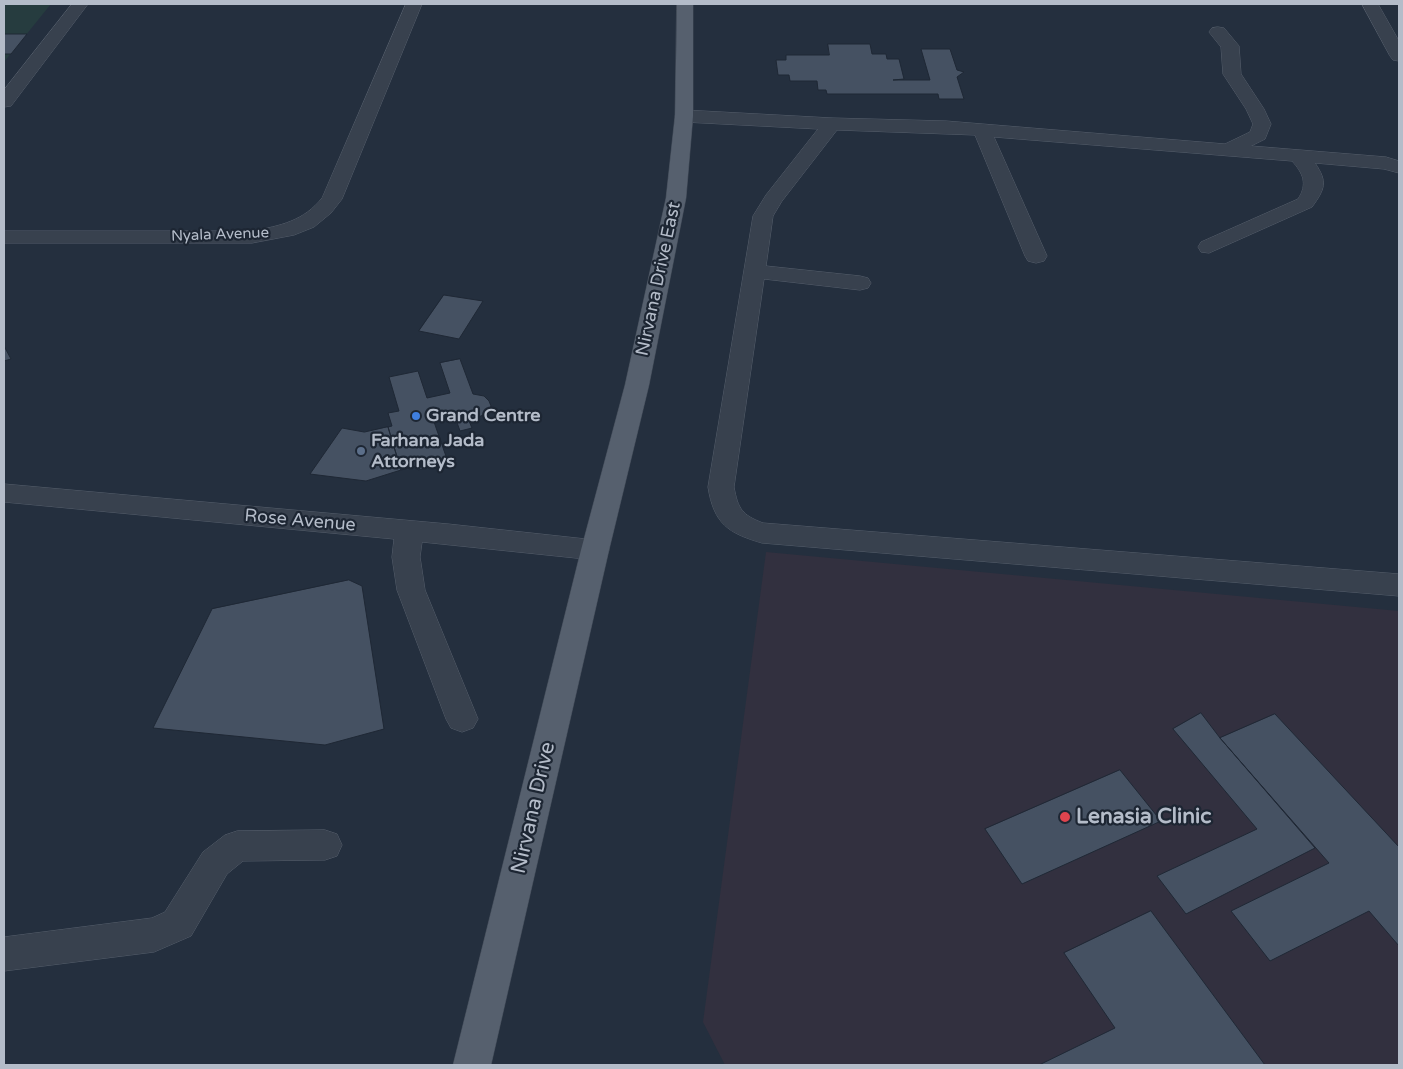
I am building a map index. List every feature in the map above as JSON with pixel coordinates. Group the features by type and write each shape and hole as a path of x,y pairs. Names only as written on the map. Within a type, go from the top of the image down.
{"main road":[{"name":"Nirvana Drive East","path":"596,550 637,385 674,208 684,116 685,4"},
{"name":"Nirvana Drive","path":"472,1065 596,550"}],"street":[{"path":"4,102 80,4"},
{"name":"Nyala Avenue","path":"4,237 252,237 281,232 305,224 322,213 332,199 414,4"},
{"path":"1370,4 1399,56"},
{"path":"1218,32 1230,46 1232,74 1255,109 1262,124 1258,135 1228,150"},
{"path":"684,116 982,130 1386,163 1399,167"},
{"path":"832,124 773,199 763,216 721,487 723,504 731,518 746,528 772,534 1399,585"},
{"path":"982,130 1036,256"},
{"path":"1209,246 1305,202 1313,193 1314,180 1310,168 1298,156"},
{"path":"755,272 860,283"},
{"name":"Rose Avenue","path":"4,494 596,550"},
{"path":"409,531 406,557 411,590 462,718"},
{"path":"4,954 154,935 178,924 215,863 236,846 325,845"}],"shaded area":[{"name":"Lenasia Clinic","path":"766,552 1399,611 1399,1065 725,1065 703,1022"}],"green space":[{"path":"4,4 51,4 4,62"}],"building":[{"path":"4,34 27,34 11,54 4,54"},
{"path":"828,44 870,44 872,54 886,54 887,59 899,59 904,79 893,80 930,80 921,49 950,49 957,70 964,72 957,77 964,99 939,99 938,94 827,94 826,90 818,90 817,81 790,81 789,75 778,75 776,60 786,60 786,55 829,55"},
{"path":"444,295 483,301 459,339 419,331"},
{"path":"4,346 11,359 4,361"},
{"name":"Grand Centre","path":"460,359 473,394 484,396 489,401 491,406 488,413 469,421 472,428 460,431 454,414 433,419 448,462 418,470 416,466 401,470 388,427 392,426 388,413 399,411 389,377 418,371 427,398 450,393 440,363"},
{"name":"Farhana Jada Attorneys","path":"388,427 401,470 366,481 310,474 342,428 364,432"},
{"path":"349,580 362,586 384,729 325,745 153,728 212,609"},
{"path":"1201,713 1220,738 1315,848 1186,914 1157,876 1257,829 1173,729"},
{"path":"1275,714 1399,847 1399,946 1369,911 1270,961 1231,911 1329,863 1220,738"},
{"path":"1120,770 1161,821 1022,884 985,829"},
{"path":"1151,911 1265,1065 1039,1065 1115,1028 1064,953"}],"place":[{"name":"Grand Centre","path":"416,416"},
{"name":"Farhana Jada Attorneys","path":"361,451"},
{"name":"Lenasia Clinic","path":"1065,817"}]}
